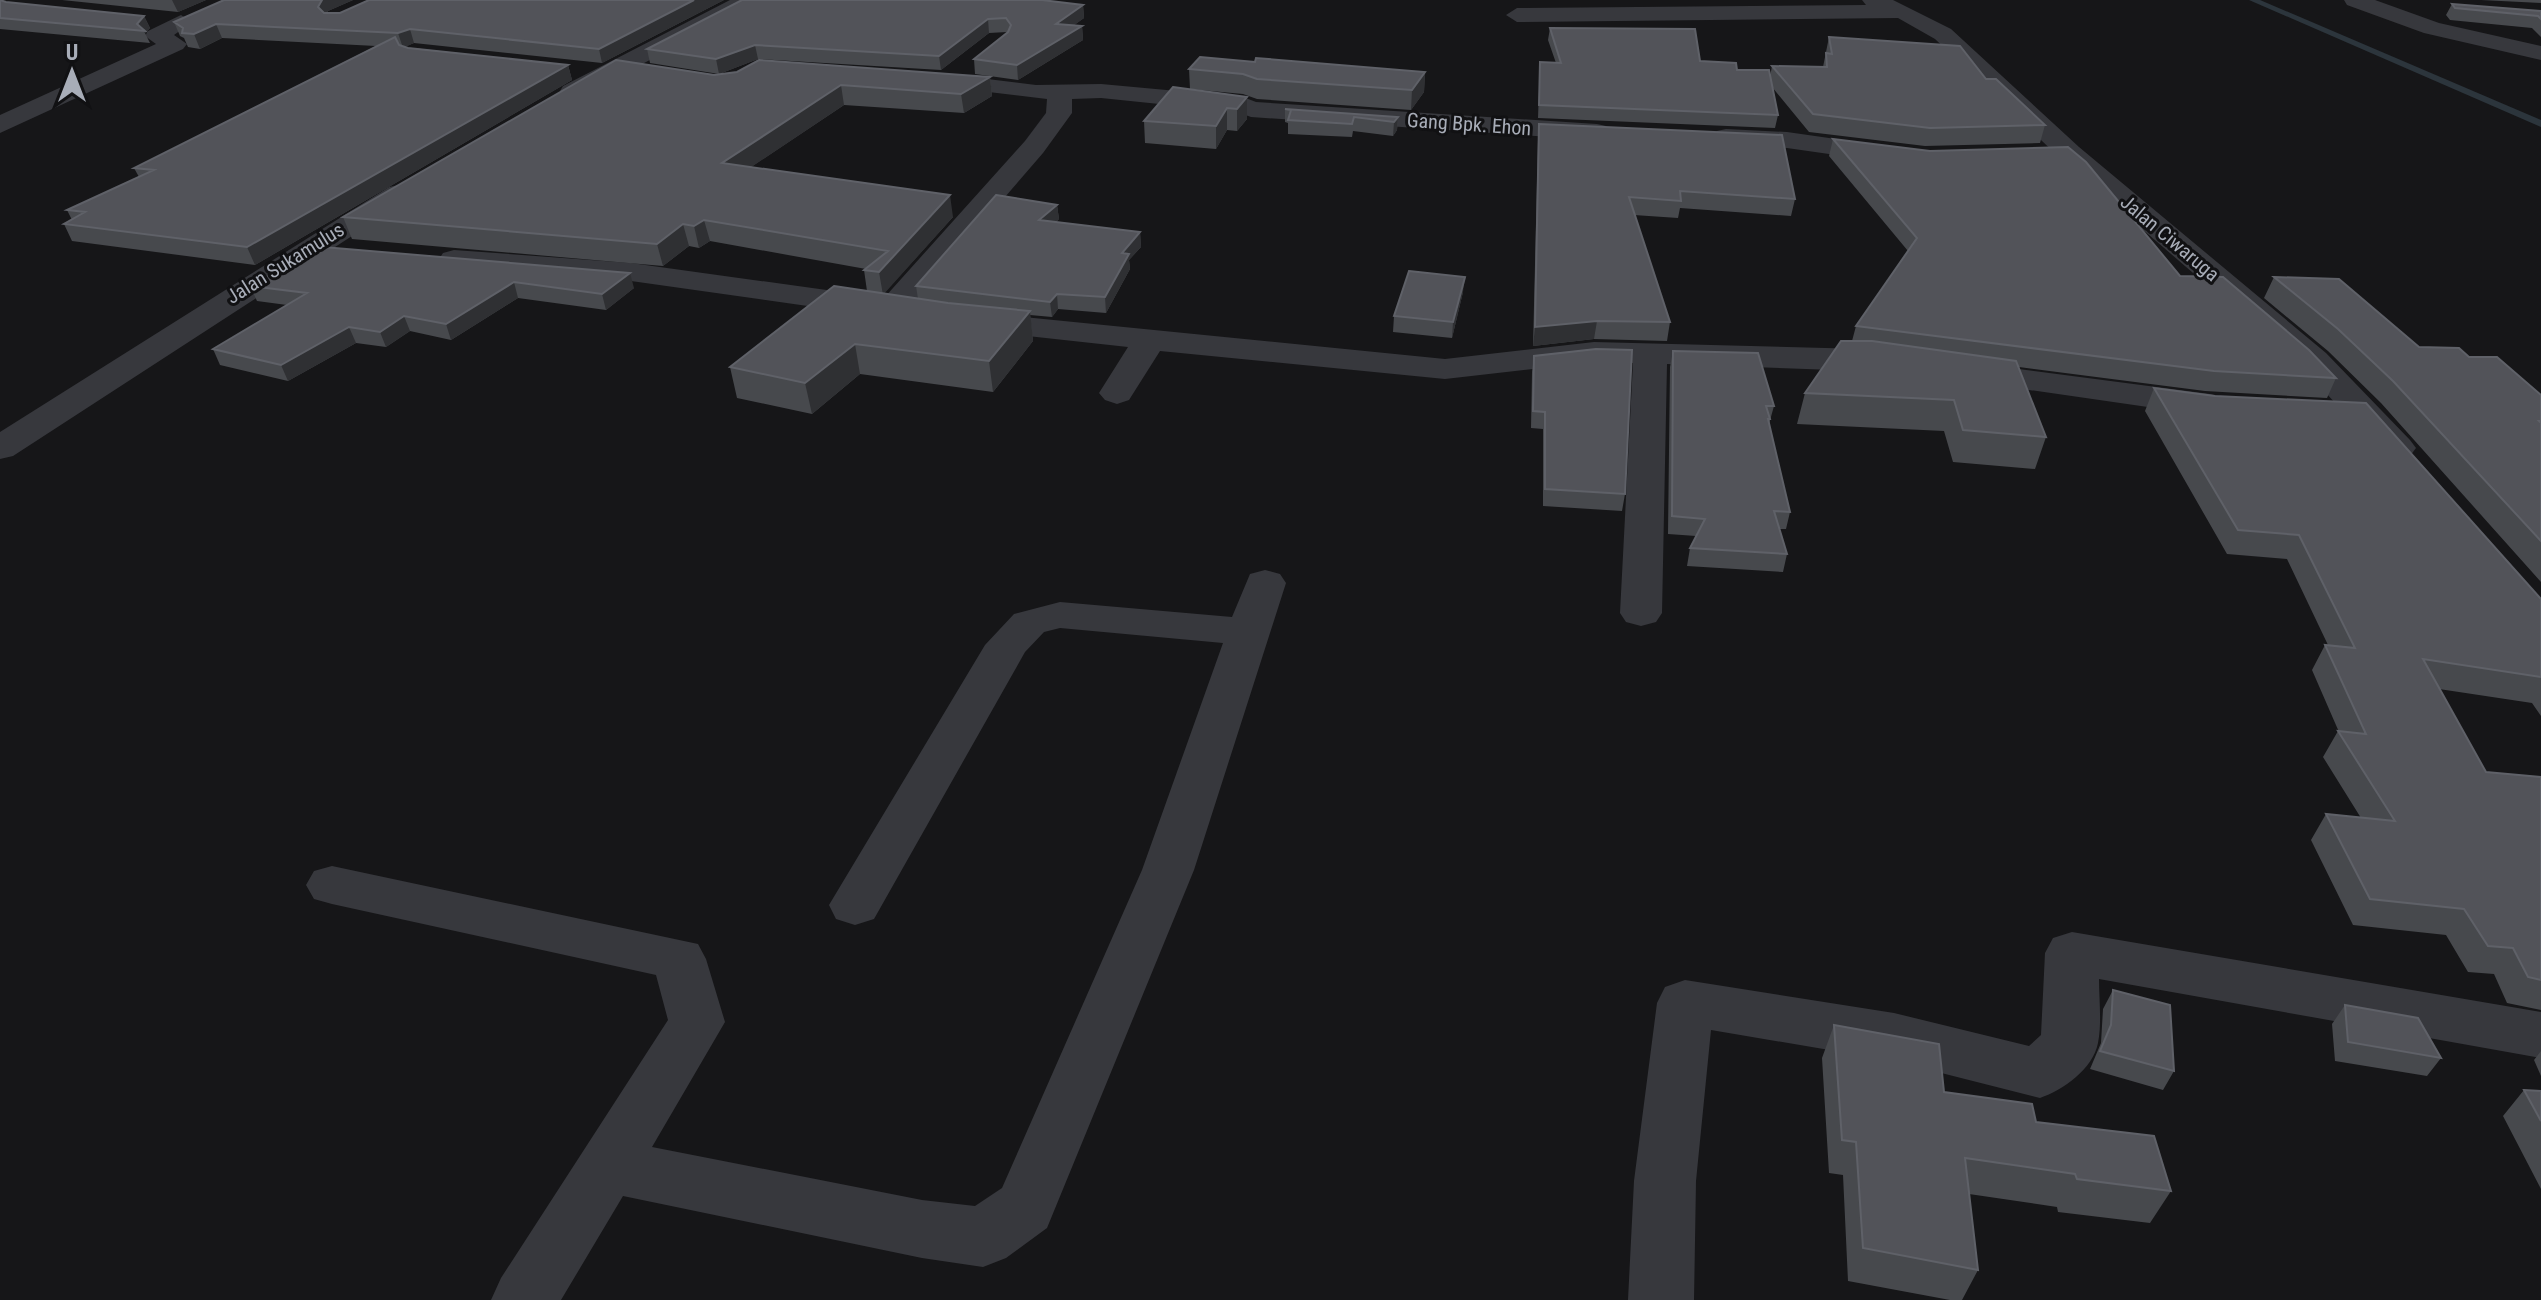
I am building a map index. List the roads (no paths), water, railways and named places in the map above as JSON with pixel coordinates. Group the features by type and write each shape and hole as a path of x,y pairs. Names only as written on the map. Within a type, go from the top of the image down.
{"street":[{"path":"552,103 609,70 747,0"},
{"path":"2355,0 2432,28 2541,53"},
{"path":"2418,3 2422,12 2465,29 2541,44"},
{"path":"1517,15 1887,5"},
{"name":"Jalan Ciwaruga","path":"1887,5 1943,34 2055,154 2314,360 2416,470"},
{"path":"0,125 175,44 156,36 207,11"},
{"path":"150,19 181,22"},
{"path":"573,69 655,75"},
{"name":"Gang Bpk. Ehon","path":"904,77 958,73 1036,92 1072,89 1243,105 1251,109 1627,133"},
{"path":"917,313 1059,113 1060,92"},
{"path":"1704,136 1787,140 1912,156"},
{"name":"Jalan Sukamulus","path":"0,448 308,248 422,178"},
{"path":"308,248 370,253"},
{"path":"416,256 631,272 917,313 1445,369 1594,352 1864,359 2234,406"},
{"path":"1117,393 1150,339"},
{"path":"1641,613 1650,353"},
{"path":"2322,411 2366,413"},
{"path":"609,1166 922,1229 983,1237 1025,1208 1168,870 1256,608 1060,615 1029,623 1007,645 855,905"},
{"path":"332,885 679,959 697,1022 524,1300"},
{"path":"1661,1300 1665,1181 1685,1003 1894,1037 2040,1073 2069,1044 2072,953 2541,1035"}],"waterway":[{"path":"2253,0 2541,124"}]}
